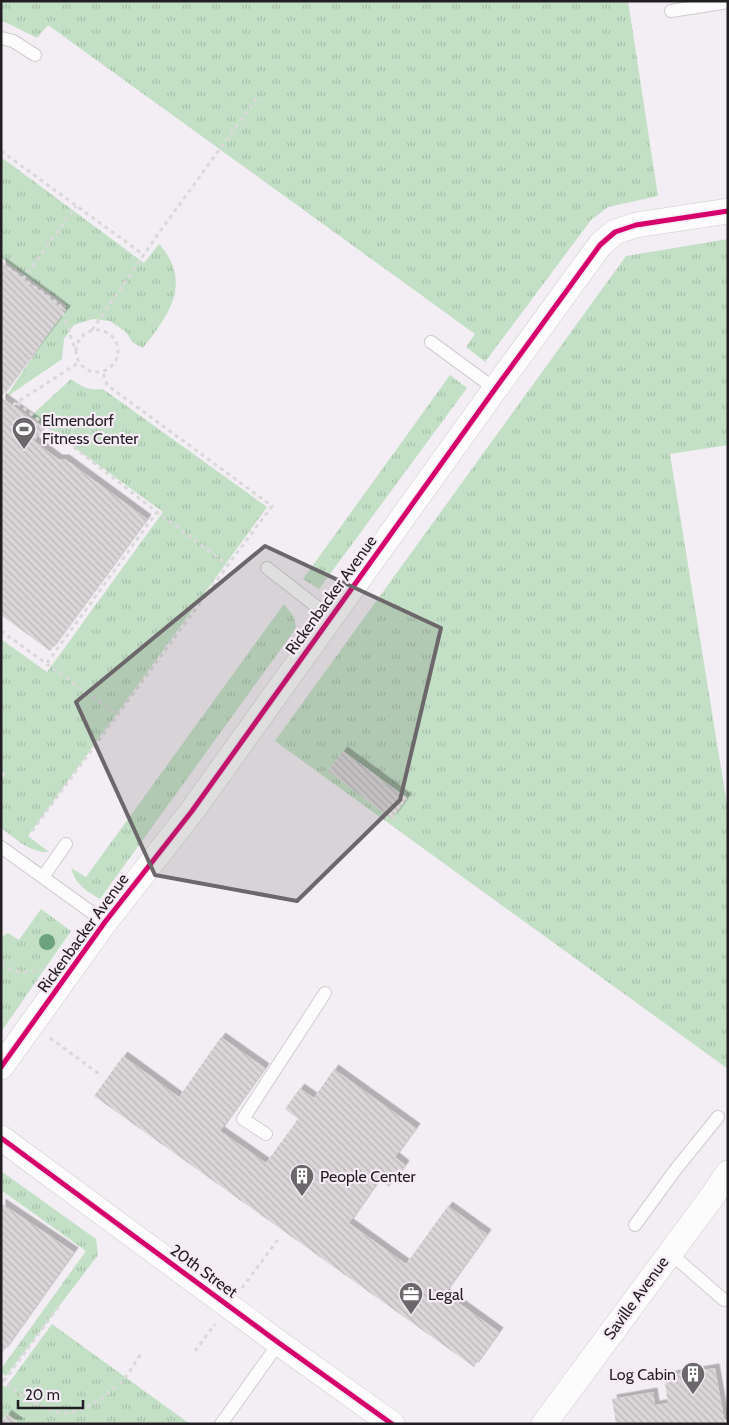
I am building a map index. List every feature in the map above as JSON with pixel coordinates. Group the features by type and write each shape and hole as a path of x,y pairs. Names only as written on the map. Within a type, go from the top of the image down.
{"street":[{"name":"Rickenbacker Avenue","path":"1,1067 105,922 192,811 495,388 600,245 615,232 636,225 728,211"},
{"name":"20th Street","path":"1,1138 392,1424"},
{"name":"Saville Avenue","path":"544,1424 728,1173"}],"lane":[{"path":"671,11 728,2"},
{"path":"1,38 13,41 35,55"},
{"path":"431,342 495,388"},
{"path":"267,568 330,617"},
{"path":"43,877 66,844"},
{"path":"1,847 105,922"},
{"path":"266,1134 242,1119 325,993"},
{"path":"635,1225 718,1116"},
{"path":"670,1253 724,1300"},
{"path":"221,1424 280,1343"}],"path":[{"path":"75,350 80,337 92,330 257,98"},
{"path":"1,151 144,255"},
{"path":"23,279 76,206"},
{"path":"1,263 60,305 78,363 89,371 103,372 114,364 118,350 116,343 107,332 92,330"},
{"path":"78,363 15,404 228,565"},
{"path":"32,832 272,506 107,385 103,372"},
{"path":"47,663 157,512"},
{"path":"1,631 118,715"},
{"path":"1,972 3,966 14,972 45,970"},
{"path":"32,1024 102,1076"},
{"path":"59,1306 2,1380 22,1396 41,1407 59,1412 76,1412 106,1395 124,1379 140,1354"}],"highlighted area":[{"path":"265,546 441,628 400,800 297,901 155,875 76,702"}],"green space":[{"path":"1,1 628,1 658,196 608,207 591,220 485,362 466,347 475,334 48,25 37,38 5,22 1,22"},
{"path":"1,157 144,263 159,244 169,258 176,285 174,298 168,311 143,348 132,342 126,332 110,321 93,319 74,325 64,339 62,359 5,398 67,306 1,258"},
{"path":"728,239 728,445 670,454 728,811 728,1069 275,741 626,256","holes":["343,751 406,798 392,819 328,771"]},
{"path":"450,375 467,388 319,589 303,579"},
{"path":"71,379 86,388 103,389 267,507 28,836 49,852 42,852 29,848 1,828 1,780 5,774 1,771 1,639 47,672 163,512 31,416"},
{"path":"284,604 294,617 296,628 100,899 90,893 78,883 71,868 86,877"},
{"path":"41,909 71,931 1,1032 1,937 8,933 19,940"},
{"path":"1,1171 96,1239 98,1255 6,1376 1,1372 1,1369 86,1251 1,1190"},
{"path":"52,1324 190,1424 20,1424 7,1414 1,1422 1,1384 6,1387"}],"building":[{"path":"1,262 66,310 1,397"},
{"name":"Elmendorf Fitness Center","path":"1,397 44,428 34,441 58,459 65,459 147,519 50,651 1,615"},
{"path":"343,751 407,798 392,819 328,771"},
{"name":"People Center","path":"221,1037 265,1068 220,1131 266,1163 298,1119 285,1109 300,1088 314,1098 334,1069 416,1128 395,1157 405,1165 389,1187 379,1180 349,1223 406,1264 448,1206 487,1234 445,1293 499,1332 474,1367 94,1096 123,1056 179,1097"},
{"path":"1,1203 74,1252 3,1352 1,1351"},
{"name":"Log Cabin","path":"715,1368 725,1424 616,1424 612,1399 653,1392 655,1405 668,1403 664,1376"},
{"path":"7,1414 20,1424 1,1424"}],"cycle path":[{"path":"1,1067 105,922 192,811 600,245 615,232 636,225 728,211"},
{"path":"1,1138 392,1424"}],"place":[{"name":"Elmendorf Fitness Center","path":"24,450"},
{"name":"People Center","path":"302,1197"},
{"name":"Legal","path":"411,1315"},
{"name":"Log Cabin","path":"693,1395"}]}
